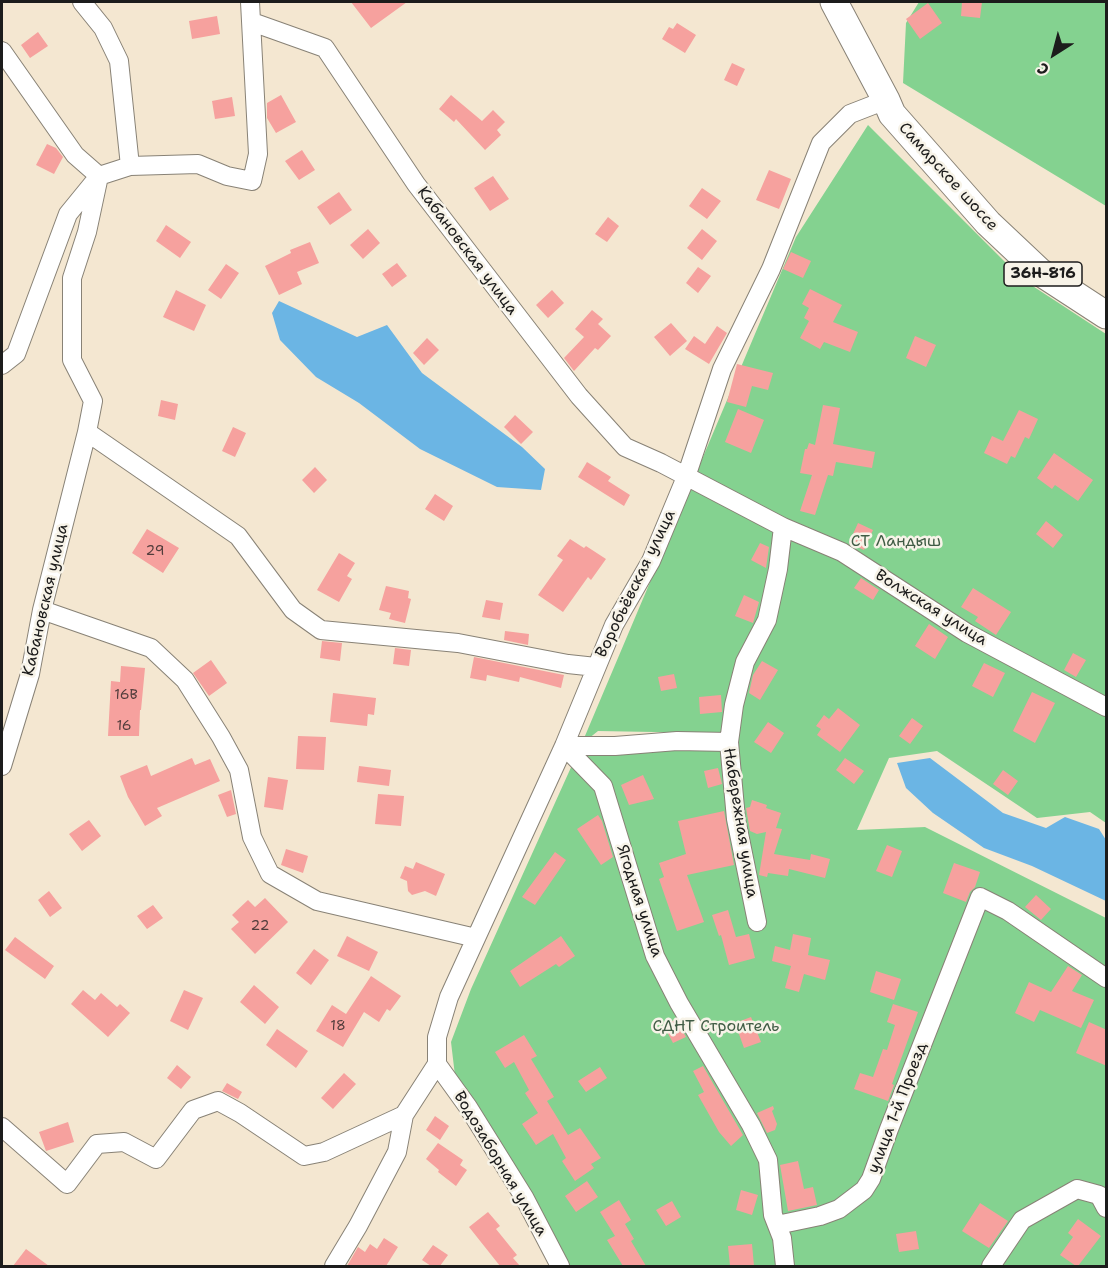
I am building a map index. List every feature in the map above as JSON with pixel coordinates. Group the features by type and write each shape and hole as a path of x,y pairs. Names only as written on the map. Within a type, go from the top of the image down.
{"main road":[{"name":"Самарское шоссе","path":"834,2 892,114 988,223 1040,272 1107,315"}],"street":[{"path":"82,2 103,28 119,62 130,166"},
{"path":"2,365 16,354 68,214 99,176 130,166 198,164 227,176 252,181 258,154 250,2"},
{"name":"Кабановская улица","path":"252,22 325,48 416,184 579,396 625,447 689,478"},
{"path":"2,51 75,155 99,176"},
{"name":"Воробьёвская улица","path":"437,1064 436,1037 446,1007 564,746 614,626 651,561 689,478 722,369 771,269 821,143 850,114 886,100"},
{"name":"Кабановская улица","path":"2,766 30,674 42,610 93,401 72,360 72,278 87,232 99,176"},
{"path":"87,432 238,536 293,610 321,630 458,643 596,668"},
{"name":"Волжская улица","path":"689,478 783,527 842,552 967,633 1107,707"},
{"path":"729,742 734,705 746,662 767,620 778,569 783,527"},
{"path":"42,610 151,648 185,680 239,770 252,837 270,874 317,901 476,938"},
{"name":"Набережная улица","path":"564,746 615,746 677,741 729,742 736,819 757,922"},
{"name":"Ягодная улица","path":"564,746 603,786 655,956 679,1003 751,1125 768,1160 773,1215 777,1225"},
{"name":"улица 1-й Проезд","path":"777,1225 820,1216 839,1209 864,1190 872,1179 889,1129 980,897 1008,911 1107,978"},
{"path":"334,1266 397,1152 404,1115 437,1064"},
{"name":"Водозаборная улица","path":"437,1064 468,1107 524,1197 560,1266"},
{"path":"2,1127 67,1184 97,1144 124,1142 156,1159 193,1110 218,1101 304,1156 324,1152 404,1115"},
{"path":"991,1266 1022,1220 1077,1188 1104,1194"},
{"path":"777,1225 782,1238 785,1266"}],"green space":[{"path":"919,2 1106,2 1106,206 903,83 906,23"},
{"path":"868,125 1022,279 1106,334 1106,823 1090,812 1037,818 937,751 889,758 857,830 925,827 1106,918 1106,1266 568,1266 456,1084 451,1042 471,989 582,743 796,237","holes":["598,731 709,733 583,743"]}],"water":[{"path":"279,301 357,337 387,325 422,373 522,447 545,469 541,490 497,487 420,449 359,403 316,377 280,340 272,313"},
{"path":"930,758 1003,813 1046,828 1065,817 1099,829 1106,840 1106,901 1032,866 984,848 933,813 906,788 897,763"}],"building":[{"path":"351,2 407,2 371,28"},
{"path":"962,2 982,2 980,18 961,16"},
{"path":"928,3 942,23 920,39 906,19"},
{"path":"217,16 220,34 192,39 189,21"},
{"path":"677,23 696,35 685,53 662,39 669,27 673,29"},
{"path":"38,32 48,46 30,58 21,45"},
{"path":"732,63 745,69 737,86 724,80"},
{"path":"281,95 296,122 276,133 267,118 267,103"},
{"path":"451,95 482,121 493,110 505,122 497,130 501,135 485,150 456,119 454,122 439,109"},
{"path":"232,97 235,116 215,119 212,101"},
{"path":"47,144 56,148 63,157 54,174 36,165"},
{"path":"302,150 315,170 299,180 285,161"},
{"path":"769,170 791,179 779,209 756,200"},
{"path":"493,176 509,199 490,211 474,188"},
{"path":"702,188 721,201 707,219 689,206"},
{"path":"339,192 352,210 330,225 317,207"},
{"path":"608,217 619,226 607,242 595,234"},
{"path":"166,225 191,242 180,258 156,241"},
{"path":"368,229 380,243 363,259 350,245"},
{"path":"702,229 717,241 702,260 687,248"},
{"path":"310,242 319,263 297,272 302,284 279,295 265,266 291,253 290,250"},
{"path":"791,252 811,261 803,278 783,269"},
{"path":"397,263 407,276 392,287 382,274"},
{"path":"226,264 239,273 221,299 208,290"},
{"path":"698,267 711,276 698,293 686,283"},
{"path":"810,289 842,305 833,322 858,332 850,352 824,342 820,349 800,338 809,321 804,318 809,308 802,304"},
{"path":"176,290 206,305 194,331 163,317"},
{"path":"552,290 564,303 548,318 536,305"},
{"path":"592,310 603,319 598,324 611,336 598,350 595,348 574,371 564,358 584,337 575,329"},
{"path":"671,323 687,341 670,356 654,337"},
{"path":"717,326 727,333 709,364 685,349 694,336 705,344"},
{"path":"915,336 936,345 926,367 906,358"},
{"path":"427,338 439,350 424,365 413,353"},
{"path":"737,364 773,373 768,390 752,386 746,407 727,402"},
{"path":"161,400 178,404 175,420 158,416"},
{"path":"823,405 840,408 833,444 875,452 872,468 836,462 833,476 828,475 815,515 800,511 812,475 800,473 805,449 809,443 815,445"},
{"path":"738,409 764,420 751,453 725,442"},
{"path":"1019,410 1038,419 1029,439 1025,437 1015,458 1011,456 1007,464 984,453 992,436 1003,441"},
{"path":"515,415 533,432 521,444 504,427"},
{"path":"233,427 246,433 235,457 222,451"},
{"path":"1054,453 1093,480 1078,501 1055,485 1052,489 1037,478"},
{"path":"587,462 611,477 608,481 630,495 624,506 578,477"},
{"path":"315,467 327,480 314,493 302,480"},
{"path":"435,494 453,506 444,521 425,509"},
{"path":"1046,521 1063,535 1053,548 1036,534"},
{"path":"858,523 873,530 864,550 849,543"},
{"path":"147,529 179,548 163,573 132,553"},
{"path":"570,539 606,559 591,580 588,577 563,612 538,595 563,560 557,556"},
{"path":"760,543 769,547 766,568 751,560"},
{"path":"339,553 355,563 347,576 352,579 339,602 317,590"},
{"path":"861,578 879,590 873,600 854,588"},
{"path":"386,586 409,591 408,598 411,599 405,623 389,619 391,613 379,610"},
{"path":"973,588 1011,612 996,635 975,621 978,617 961,607"},
{"path":"744,595 759,602 753,623 735,616"},
{"path":"486,600 503,603 500,620 482,617"},
{"path":"929,624 948,637 935,659 915,646"},
{"path":"505,631 529,634 528,645 504,640"},
{"path":"322,641 342,643 340,661 320,658"},
{"path":"395,648 411,650 409,666 393,664"},
{"path":"1073,653 1086,660 1076,677 1064,670"},
{"path":"474,657 564,675 561,688 520,677 519,682 487,675 486,681 470,678"},
{"path":"211,660 227,683 209,696 193,673"},
{"path":"762,661 778,670 760,700 749,693 753,675"},
{"path":"984,663 1005,673 993,697 972,686"},
{"path":"121,666 145,668 139,736 108,736 111,681 120,682"},
{"path":"674,674 677,688 661,691 658,677"},
{"path":"1032,692 1055,703 1035,743 1013,731"},
{"path":"333,693 376,698 374,715 368,714 367,726 330,722"},
{"path":"721,695 722,712 700,714 699,697"},
{"path":"838,708 860,725 840,752 817,735 821,729 816,726 824,715 829,719"},
{"path":"912,718 923,726 910,744 899,736"},
{"path":"768,722 784,733 771,753 754,742"},
{"path":"298,736 326,737 324,770 296,769"},
{"path":"192,758 195,765 210,759 220,781 157,808 162,816 145,826 128,797 120,776 147,765 151,776"},
{"path":"845,758 864,771 854,784 836,770"},
{"path":"359,766 391,770 389,786 357,782"},
{"path":"718,768 722,784 708,788 704,771"},
{"path":"1003,770 1018,781 1008,795 993,784"},
{"path":"643,775 654,799 629,805 621,785"},
{"path":"268,777 288,780 283,810 264,807"},
{"path":"231,790 236,814 227,817 218,795"},
{"path":"378,794 404,796 401,826 375,824"},
{"path":"752,800 781,813 776,828 782,829 774,854 810,860 811,854 830,859 825,878 789,869 788,876 768,873 767,877 759,875 766,832 757,834 750,831 746,808 750,807"},
{"path":"724,811 734,865 687,875 704,922 677,931 659,879 664,877 659,863 686,854 678,821"},
{"path":"598,815 613,857 601,865 577,829"},
{"path":"89,820 101,836 82,851 69,834"},
{"path":"887,845 902,851 892,877 876,871"},
{"path":"286,849 308,856 303,873 281,865"},
{"path":"555,852 566,860 535,905 522,897"},
{"path":"416,862 445,874 436,896 425,891 412,895 408,891 407,881 400,878 405,866 413,869"},
{"path":"954,863 980,872 975,887 966,902 943,893"},
{"path":"49,891 62,908 50,917 38,900"},
{"path":"1036,895 1051,909 1041,920 1025,907"},
{"path":"265,898 288,922 255,954 231,929 239,922 232,915 248,900 255,907"},
{"path":"153,905 163,918 147,929 137,916"},
{"path":"728,910 736,937 749,934 755,958 729,965 721,935 719,936 712,915"},
{"path":"793,934 811,938 808,955 830,960 825,980 804,974 799,992 785,988 791,966 772,961 775,946 790,950"},
{"path":"347,936 378,952 369,971 337,956"},
{"path":"561,936 575,956 559,967 556,964 520,987 510,971"},
{"path":"15,937 54,966 45,979 5,950"},
{"path":"314,949 329,960 311,985 296,973"},
{"path":"1068,966 1082,975 1072,991 1094,1000 1081,1028 1040,1010 1034,1022 1015,1013 1029,982 1051,992"},
{"path":"876,971 901,979 894,1000 870,992"},
{"path":"371,976 401,996 390,1011 387,1009 379,1022 364,1012 343,1047 316,1031 332,1005 346,1014"},
{"path":"254,985 279,1007 265,1024 240,1002"},
{"path":"83,990 95,1000 101,993 117,1007 120,1004 130,1013 108,1037 71,1004"},
{"path":"184,990 203,998 188,1030 170,1021"},
{"path":"893,1004 918,1012 888,1101 854,1089 860,1073 873,1077 883,1049 887,1050 895,1025 887,1022"},
{"path":"751,1017 761,1042 744,1048 735,1023"},
{"path":"676,1019 686,1037 673,1043 664,1026"},
{"path":"1089,1022 1107,1030 1107,1066 1076,1053"},
{"path":"277,1029 308,1051 296,1068 266,1045"},
{"path":"524,1035 537,1056 531,1059 554,1097 547,1101 568,1135 580,1128 601,1158 591,1164 594,1168 575,1181 562,1161 566,1158 553,1134 536,1145 522,1124 538,1113 525,1093 529,1090 514,1062 505,1068 495,1052"},
{"path":"177,1065 191,1077 181,1089 167,1078"},
{"path":"703,1066 743,1135 731,1146 719,1132 698,1095 704,1092 693,1071"},
{"path":"600,1067 607,1078 586,1092 578,1081"},
{"path":"344,1073 356,1084 333,1109 321,1098"},
{"path":"227,1083 242,1092 238,1099 222,1091"},
{"path":"773,1106 772,1111 777,1124 775,1130 767,1133 757,1113"},
{"path":"435,1116 449,1126 440,1140 426,1130"},
{"path":"68,1122 74,1142 46,1151 39,1132"},
{"path":"438,1143 463,1160 460,1165 467,1170 456,1186 426,1159"},
{"path":"798,1161 804,1189 813,1187 817,1205 788,1211 780,1165"},
{"path":"587,1181 598,1197 576,1212 565,1196"},
{"path":"741,1190 758,1195 752,1215 736,1210"},
{"path":"619,1200 631,1220 625,1224 634,1239 631,1241 646,1266 623,1266 607,1240 615,1236 600,1212"},
{"path":"672,1201 681,1217 666,1226 656,1210"},
{"path":"980,1203 1008,1221 989,1248 962,1231"},
{"path":"488,1212 500,1226 496,1229 517,1255 513,1258 520,1266 500,1266 469,1227"},
{"path":"1078,1219 1101,1236 1076,1266 1060,1255 1073,1237 1068,1233"},
{"path":"916,1231 919,1249 899,1252 896,1234"},
{"path":"384,1238 398,1247 386,1266 347,1266 358,1247 365,1252 370,1244 377,1249"},
{"path":"752,1244 754,1266 730,1266 728,1246"},
{"path":"433,1245 448,1255 440,1266 431,1266 422,1260"},
{"path":"26,1249 49,1266 13,1266"}],"park label":[{"name":"СТ Ландыш","path":"896,542"},
{"name":"СДНТ Строитель","path":"716,1027"}]}
